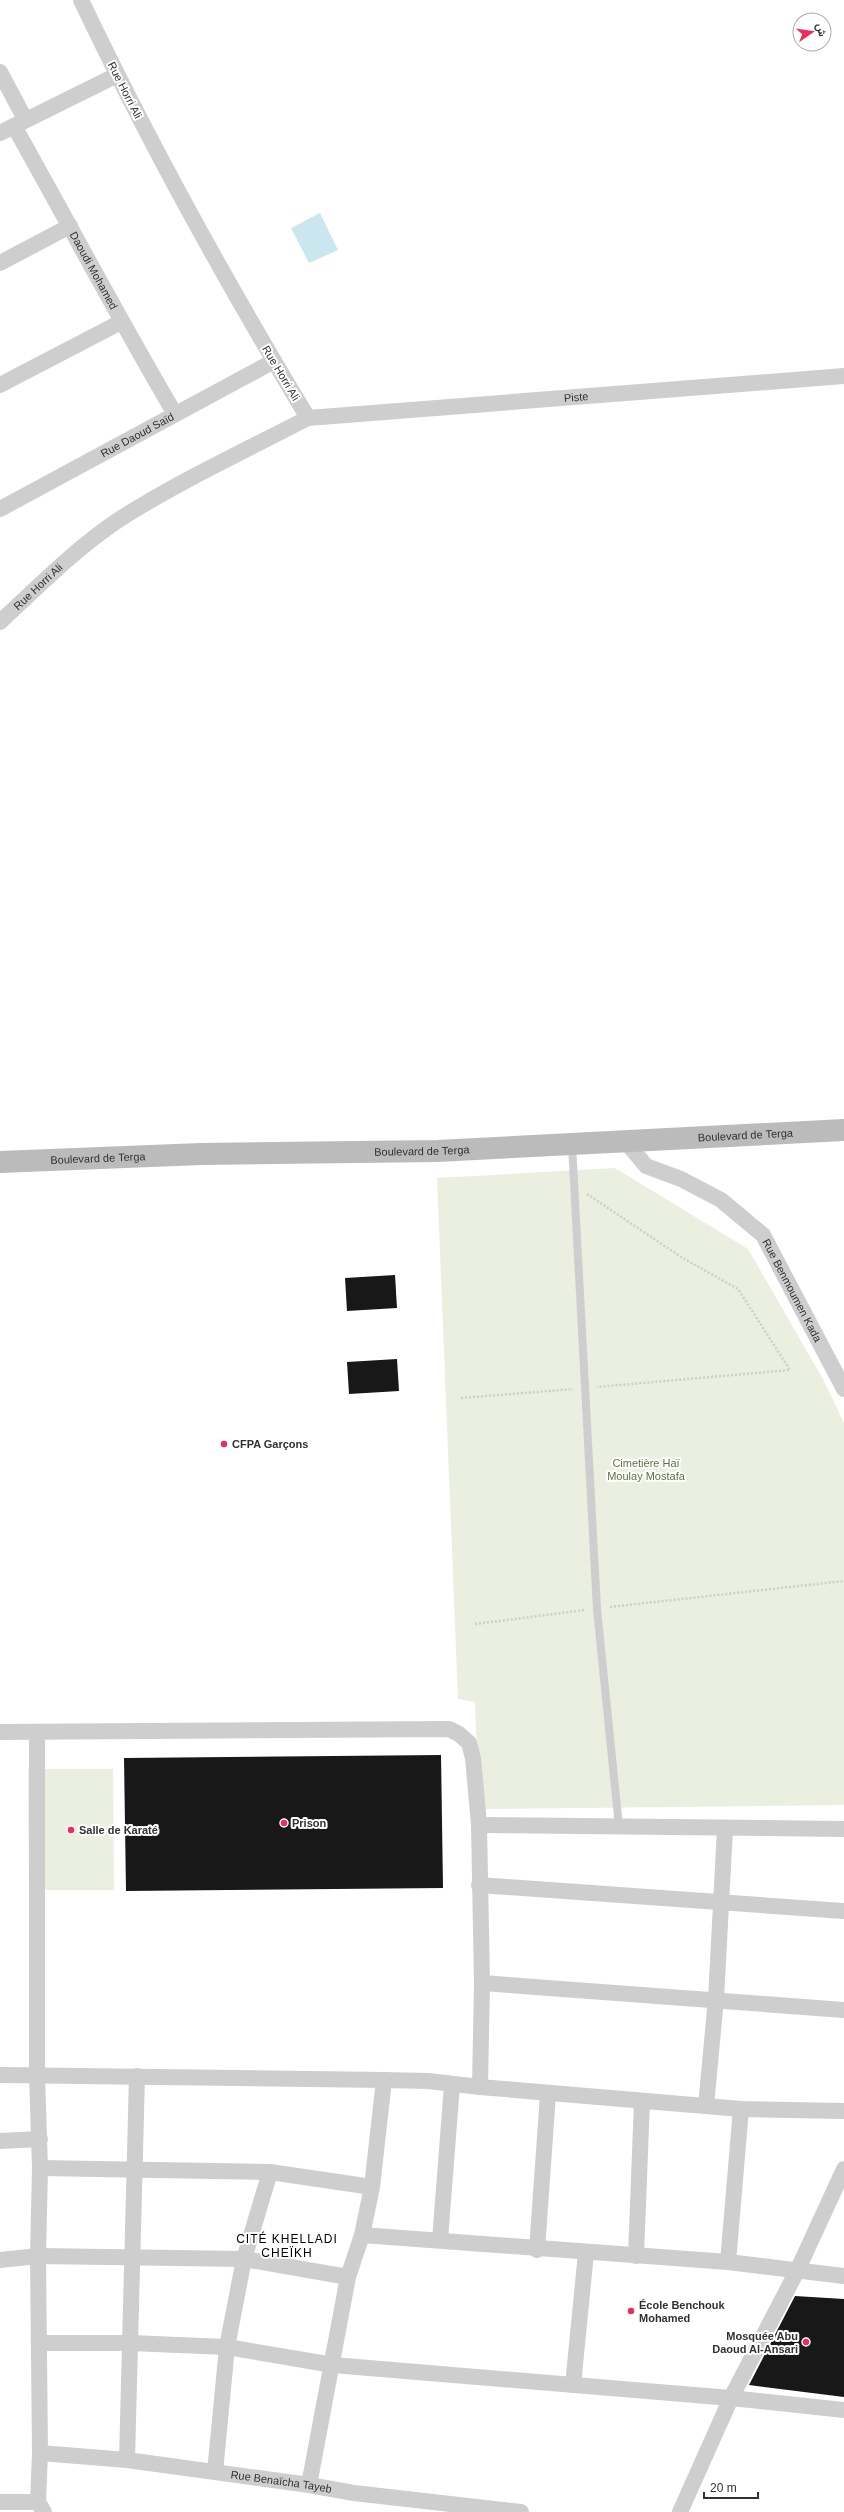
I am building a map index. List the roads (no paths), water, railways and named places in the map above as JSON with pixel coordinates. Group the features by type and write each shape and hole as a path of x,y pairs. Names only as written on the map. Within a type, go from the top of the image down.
{"main road":[{"name":"Boulevard de Terga","path":"0,1162 201,1154 437,1151 844,1130"}],"street":[{"name":"Rue Horri Ali","path":"0,622 89,542 122,518 162,494 308,418 274,362 185,204 117,75 81,0"},
{"name":"Daoudi Mohamed","path":"0,72 13,126 70,226 121,322 174,414"},
{"path":"13,126 117,75"},
{"path":"0,263 70,226"},
{"path":"0,385 121,322"},
{"name":"Rue Daoud Saïd","path":"0,508 274,362"},
{"name":"Piste","path":"308,418 844,376"},
{"name":"Rue Benmoumen Kada","path":"626,1142 646,1166 681,1179 721,1200 763,1235 844,1389"},
{"path":"0,1732 449,1729 459,1734 469,1743 473,1758 479,1825 482,1983 480,2087"},
{"path":"0,2502 41,2507 38,2256 40,2139 37,2075 37,1732"},
{"path":"479,1825 725,1829 844,1829"},
{"path":"706,2106 716,1999 725,1829"},
{"path":"479,1885 844,1911"},
{"path":"482,1983 716,1999 844,2010"},
{"path":"0,2075 428,2081 452,2085 548,2094 741,2109 844,2111"},
{"path":"127,2460 137,2076"},
{"path":"309,2485 333,2365 348,2277 362,2235 372,2187 384,2080"},
{"path":"440,2240 452,2085"},
{"path":"537,2250 548,2094"},
{"path":"636,2256 642,2101"},
{"path":"728,2262 741,2109"},
{"path":"0,2141 40,2139"},
{"path":"40,2168 270,2172 372,2187"},
{"path":"680,2512 731,2398 798,2269 844,2169"},
{"path":"215,2472 227,2347 244,2259 270,2172"},
{"path":"362,2235 397,2239 440,2240 537,2250 728,2262 798,2269 844,2276"},
{"path":"573,2385 586,2253"},
{"path":"0,2260 38,2256 132,2259 244,2259 348,2277"},
{"path":"39,2343 130,2343 227,2347 333,2365 731,2398 844,2410"},
{"name":"Rue Benaïcha Tayeb","path":"40,2453 127,2460 309,2485 354,2494 521,2512"}],"lane":[{"path":"572,1143 597,1608 619,1827"}],"water":[{"path":"320,213 338,250 309,263 291,228"}],"place":[{"name":"CFPA Garçons","path":"224,1444"},
{"name":"Prison","path":"284,1823"},
{"name":"Salle de Karaté","path":"71,1830"},
{"name":"École Benchouk Mohamed","path":"631,2311"},
{"name":"Mosquée Abu Daoud Al-Ansari","path":"806,2342"}],"district":[{"name":"CITÉ KHELLADI CHEÏKH","path":"287,2246"}],"park label":[{"name":"Cimetière Haï Moulay Mostafa","path":"646,1469"}]}
